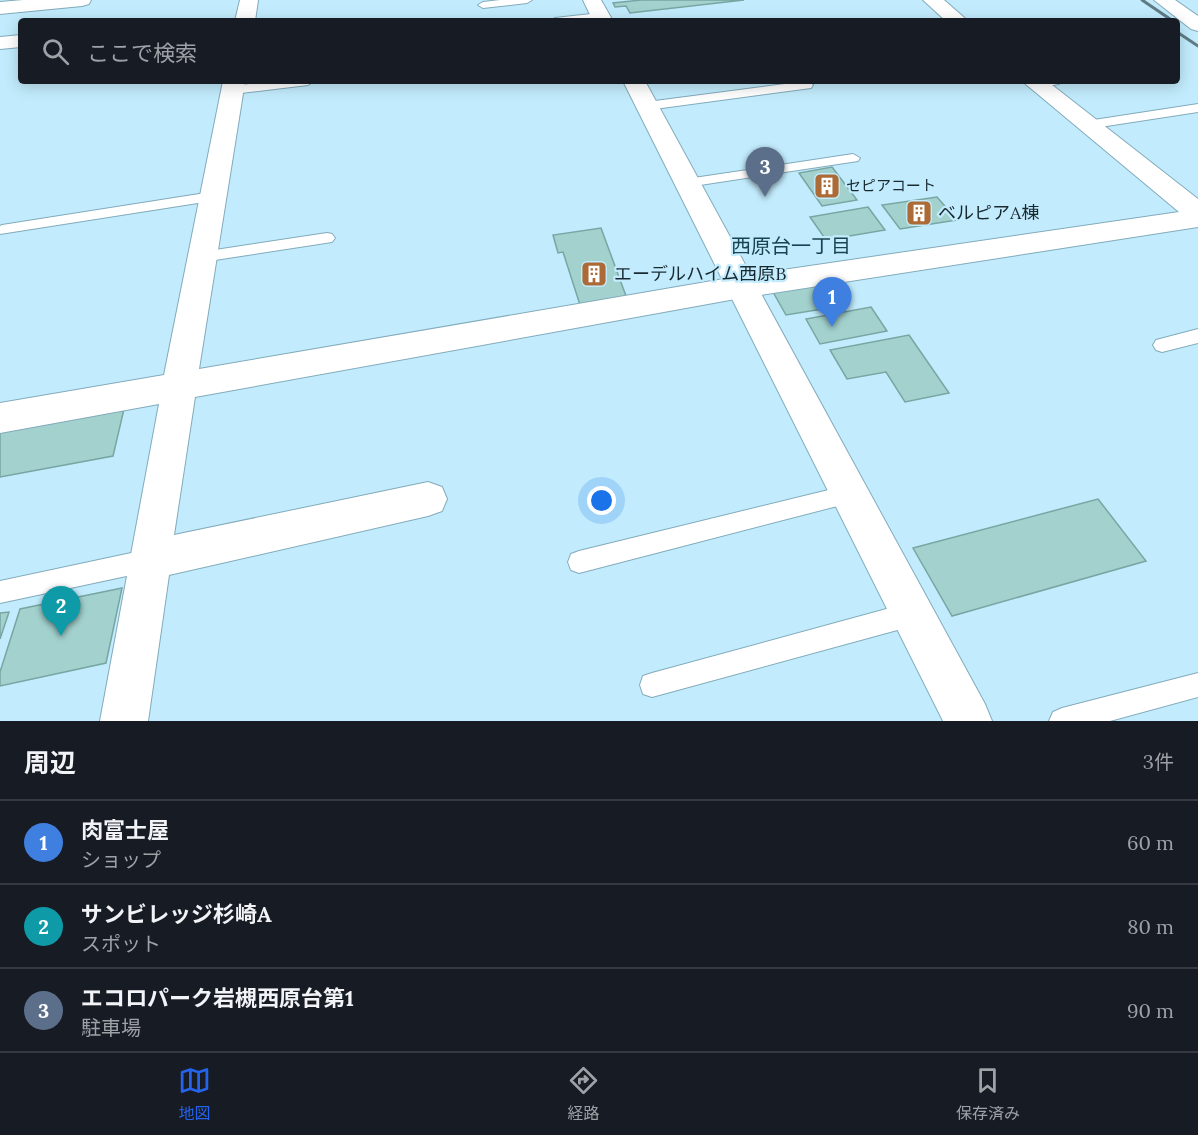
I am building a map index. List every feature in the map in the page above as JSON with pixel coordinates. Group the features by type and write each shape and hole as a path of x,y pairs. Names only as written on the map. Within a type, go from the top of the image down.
{"street":[{"path":"0,8 82,0"},
{"path":"246,18 249,0"},
{"path":"932,0 954,18"},
{"path":"1163,0 1195,21"},
{"path":"0,44 18,41"},
{"path":"636,84 968,721"},
{"path":"1043,84 1087,124 1198,215"},
{"path":"124,721 179,387 233,85"},
{"path":"0,418 741,287 1198,215"},
{"path":"150,560 428,499"}],"lane":[{"path":"483,5 527,0"},
{"path":"569,18 598,12"},
{"path":"233,85 252,84"},
{"path":"647,106 807,85"},
{"path":"1087,124 1198,108"},
{"path":"687,183 853,158"},
{"path":"3,230 212,197"},
{"path":"202,257 327,238"},
{"path":"1162,345 1198,336"},
{"path":"579,562 849,494"},
{"path":"0,592 150,560"},
{"path":"651,685 912,614"},
{"path":"1062,721 1198,685"}],"building":[{"path":"641,0 744,0 630,13 626,6 615,7 613,3"},
{"name":"セピアコート","path":"832,167 857,200 822,206 799,173"},
{"name":"ベルピアA棟","path":"937,197 957,220 900,229 882,205"},
{"path":"868,207 885,230 826,240 810,217"},
{"name":"エーデルハイム西原B","path":"601,228 626,296 580,305 563,252 558,253 553,235"},
{"path":"821,283 835,307 786,315 773,292"},
{"path":"871,307 887,331 820,344 806,319"},
{"path":"909,335 949,393 905,402 886,372 847,379 830,350"},
{"path":"124,409 113,456 0,477 0,431"},
{"path":"1098,499 1146,561 952,616 913,548"},
{"path":"122,588 106,663 0,686 0,672 20,609"},
{"path":"9,612 0,639 0,613"}],"railway":[{"path":"1142,0 1169,18"},
{"path":"1180,34 1198,46"}],"place":[{"name":"セピアコート","path":"827,186"},
{"name":"エコロパーク岩槻西原台第1","path":"765,197"},
{"name":"ベルピアA棟","path":"919,213"},
{"name":"エーデルハイム西原B","path":"594,274"},
{"name":"肉富士屋","path":"832,327"},
{"name":"サンビレッジ杉崎A","path":"61,636"}],"district":[{"name":"西原台一丁目","path":"791,246"}]}
